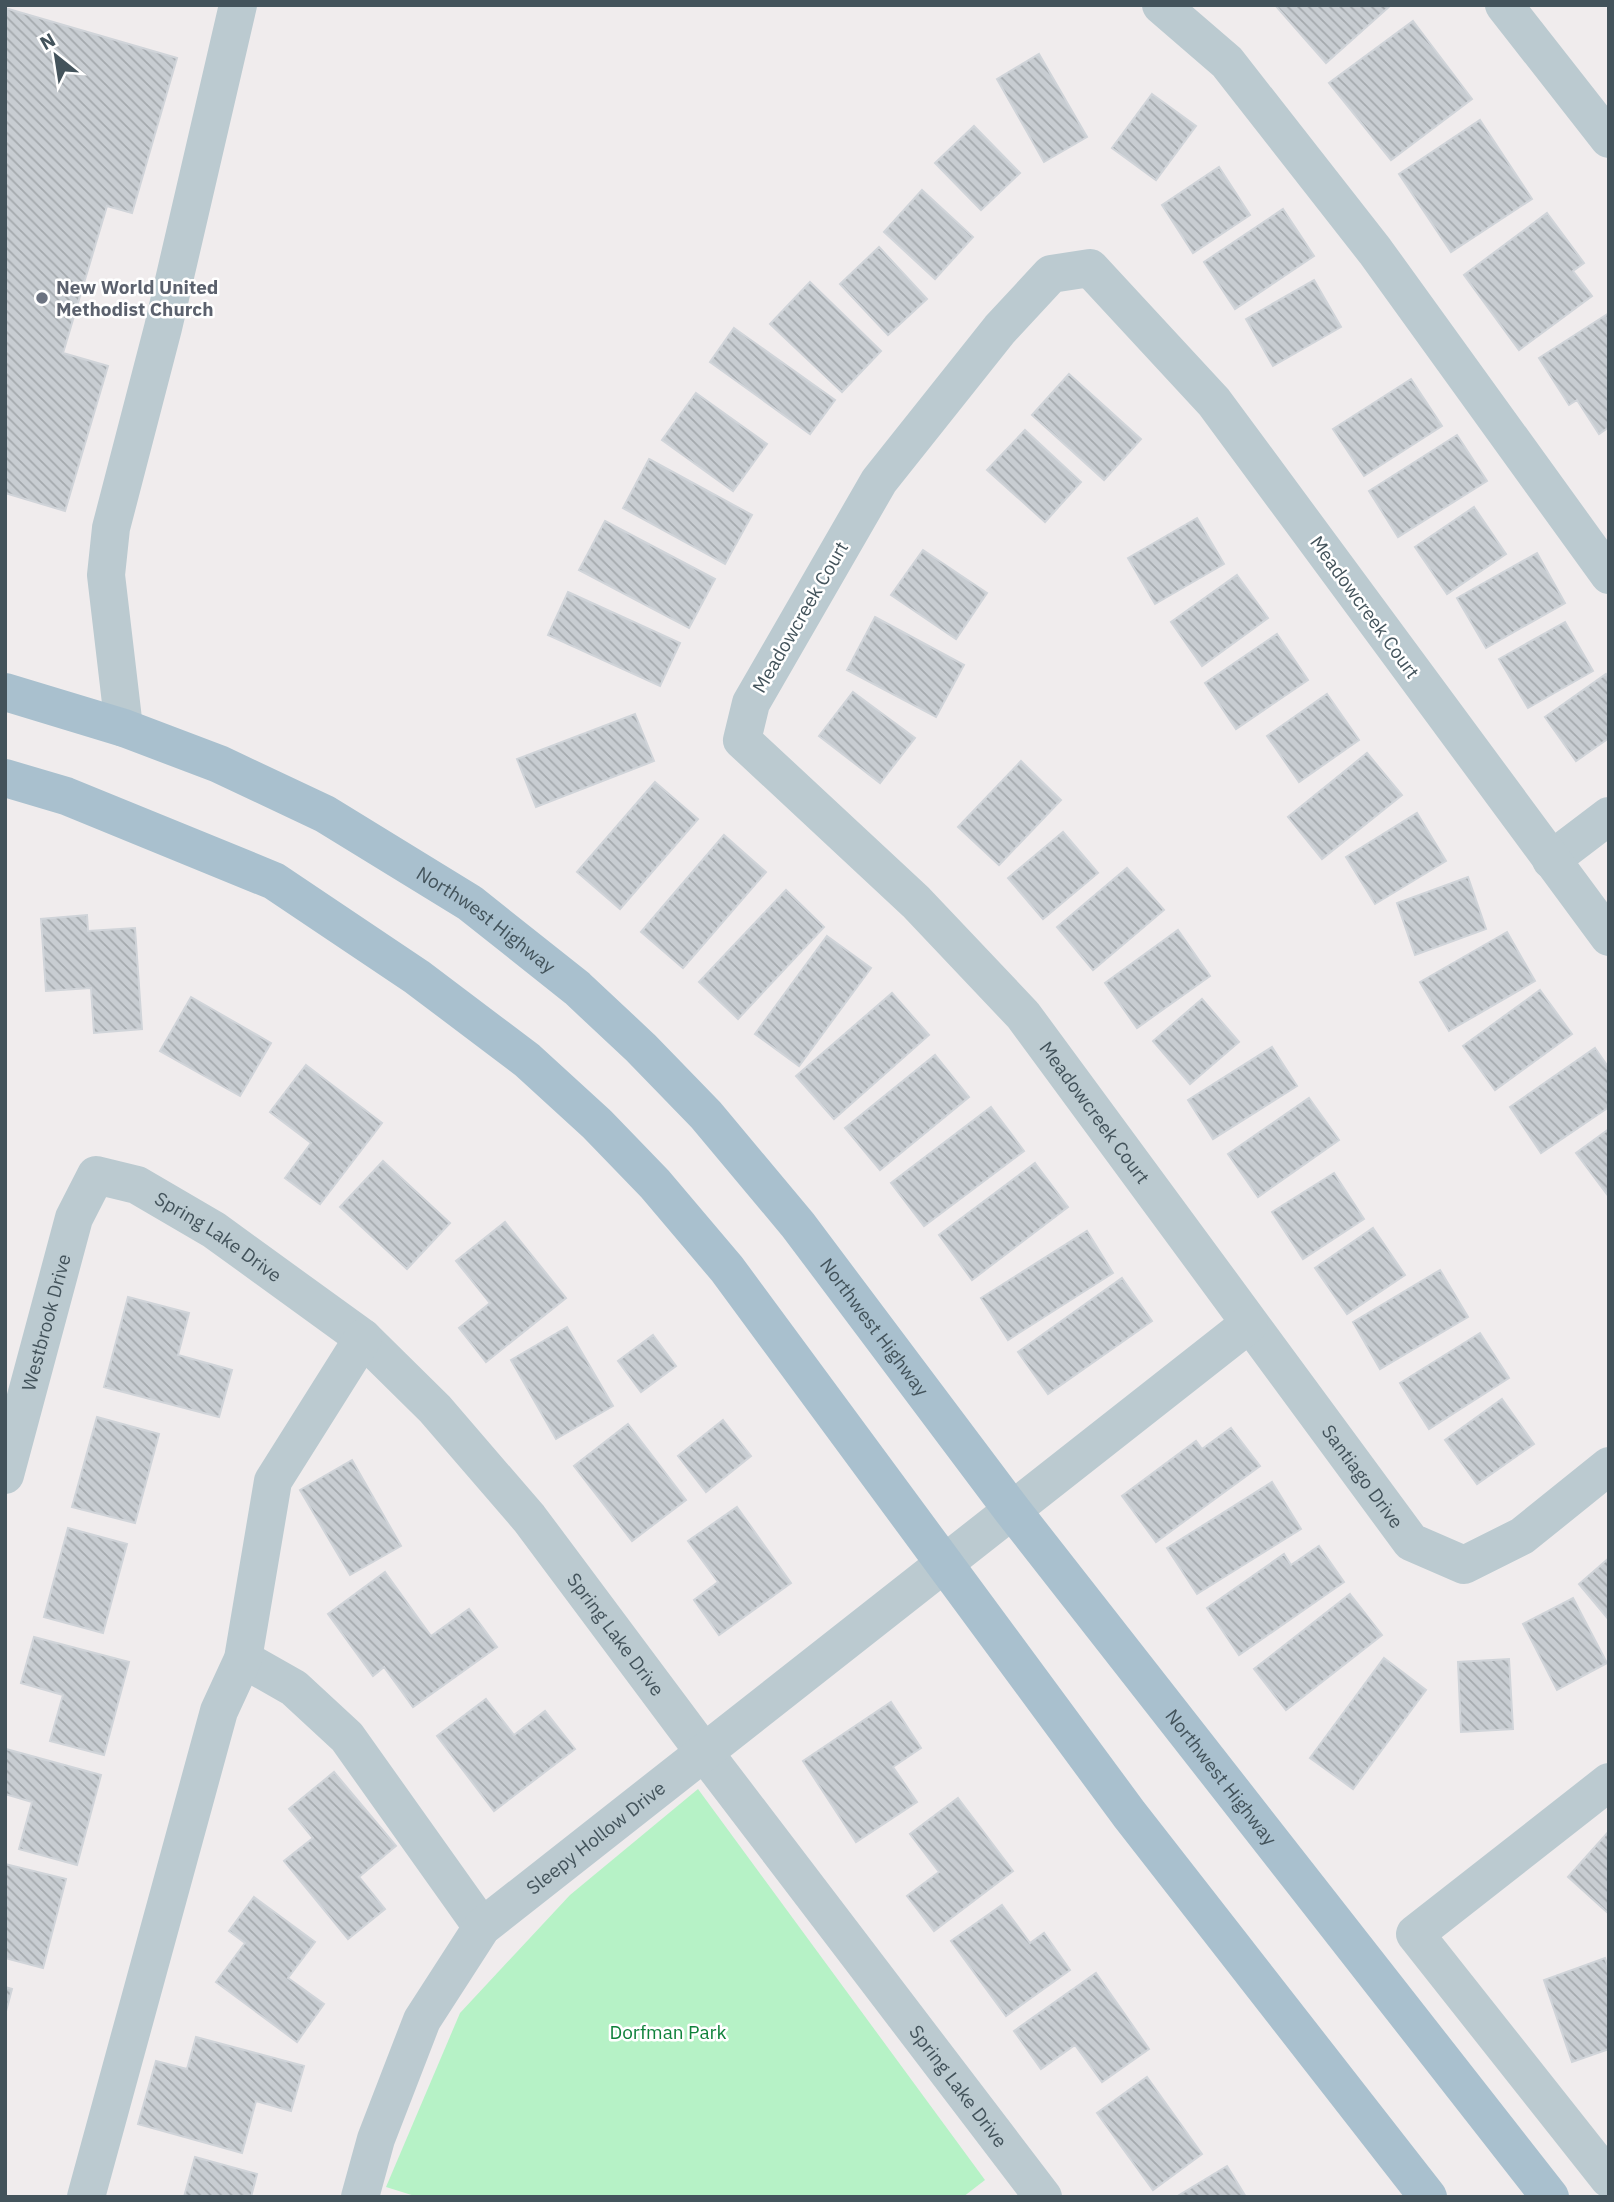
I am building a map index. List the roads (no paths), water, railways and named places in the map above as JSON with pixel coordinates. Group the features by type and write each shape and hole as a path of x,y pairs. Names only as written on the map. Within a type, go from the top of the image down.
{"main road":[{"name":"Northwest Highway","path":"5,692 124,728 219,764 325,814 470,903 577,988 706,1115 790,1215 1012,1510 1550,2197"},
{"path":"5,778 65,796 274,881 417,976 527,1060 597,1125 655,1184 727,1269 1129,1814 1429,2197"}],"street":[{"path":"124,728 106,575 111,528 163,328 238,5"},
{"path":"1161,5 1227,62 1375,251 1609,575"},
{"path":"1504,5 1609,139"},
{"name":"Meadowcreek Court","path":"1249,1324 1023,1015 916,902 743,740 751,703 879,481 1000,330 1051,275 1090,268 1214,402 1551,860"},
{"path":"1609,816 1551,860 1609,937"},
{"name":"Spring Lake Drive","path":"96,1175 137,1185 214,1230 363,1338 435,1409 529,1518 1043,2197"},
{"name":"Westbrook Drive","path":"5,1475 74,1218 96,1175"},
{"path":"945,1564 1249,1324"},
{"name":"Santiago Drive","path":"1249,1324 1411,1542 1464,1565 1522,1536 1609,1466"},
{"path":"86,2197 219,1711 243,1659 273,1481 363,1338"},
{"name":"Sleepy Hollow Drive","path":"360,2197 376,2139 422,2020 482,1927 703,1751 945,1564"},
{"path":"243,1659 294,1688 347,1737 482,1927"},
{"path":"1609,1782 1415,1934 1609,2179"}],"place":[{"name":"New World United Methodist Church","path":"42,298"}],"park label":[{"name":"Dorfman Park","path":"668,2032"}]}
